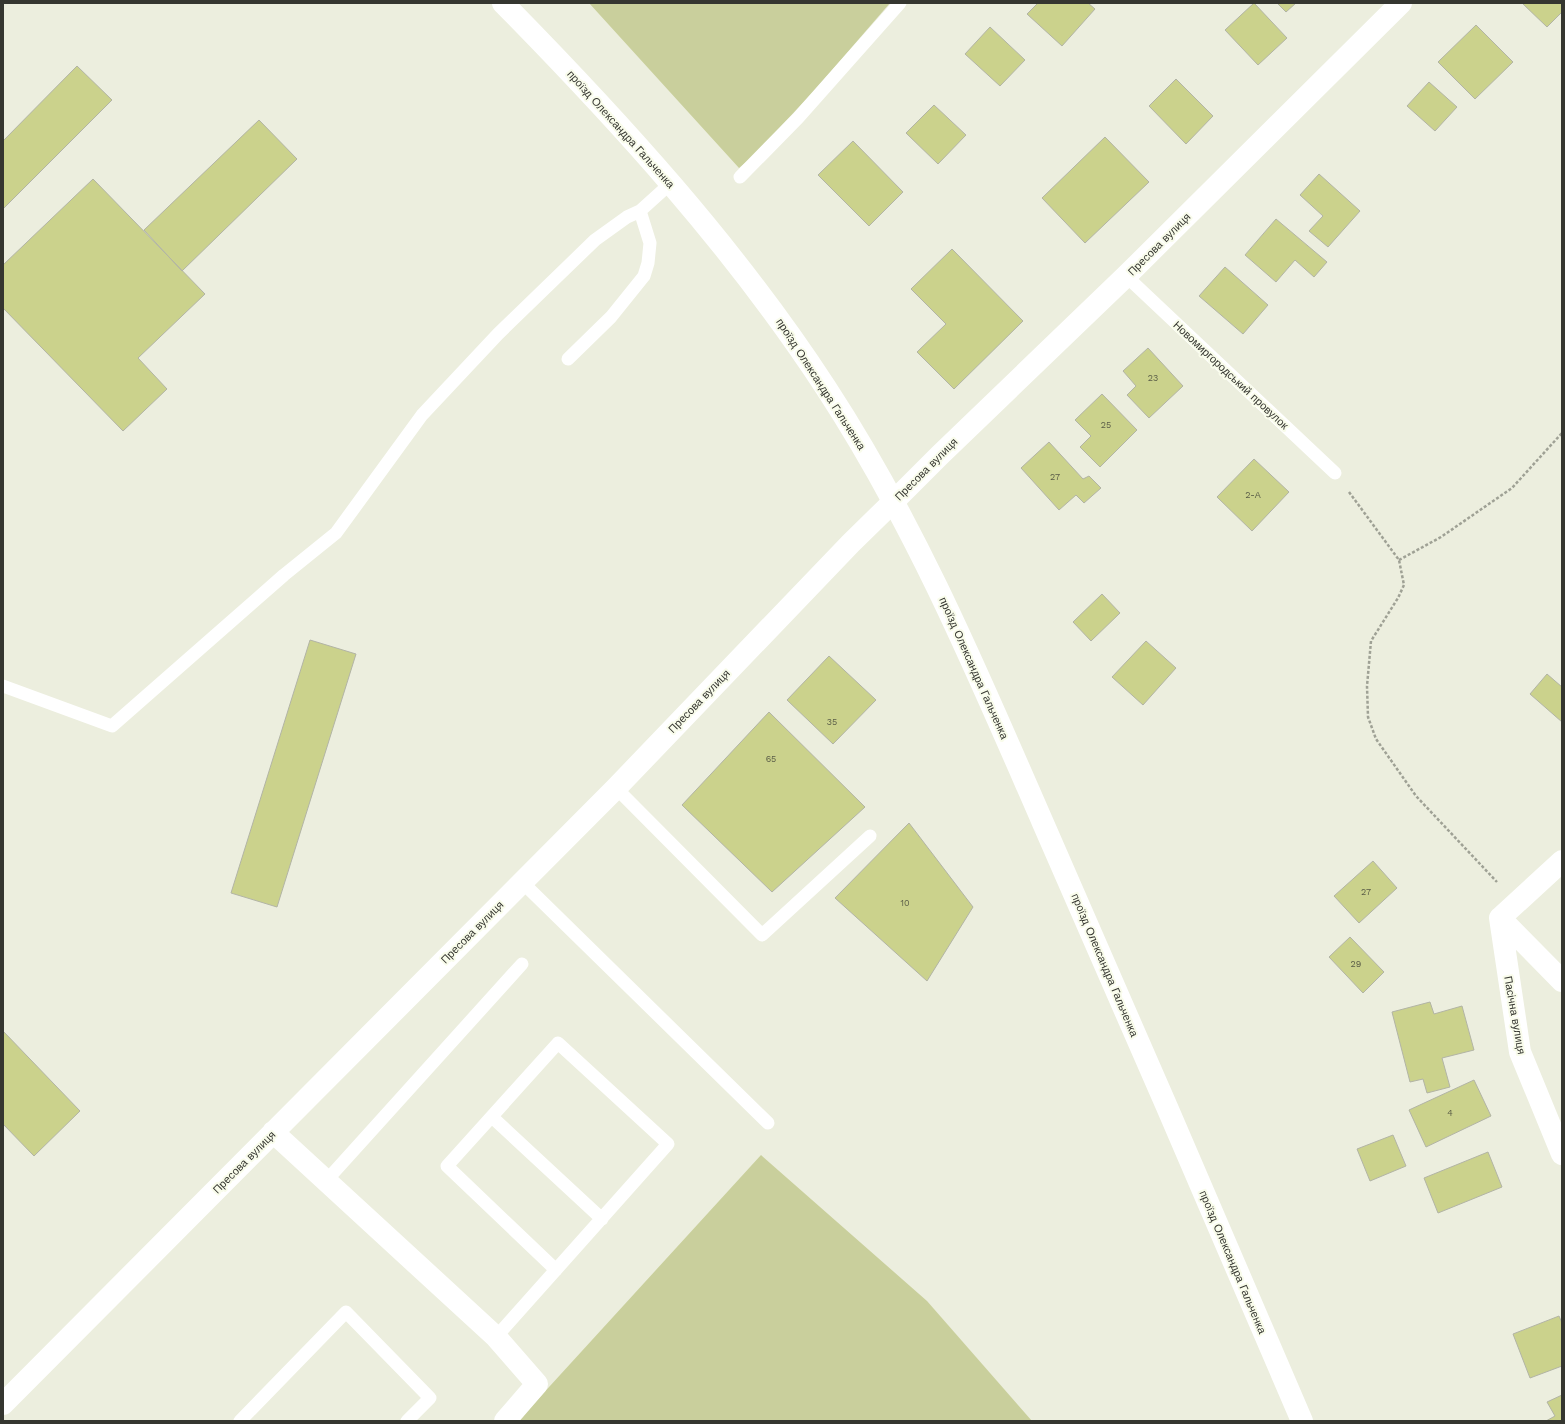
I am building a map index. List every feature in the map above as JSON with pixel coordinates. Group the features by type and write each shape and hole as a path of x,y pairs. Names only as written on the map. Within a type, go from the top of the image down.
{"street":[{"name":"проїзд Олександра Гальченка","path":"503,3 598,101 671,183 739,265 826,388 861,444 936,581 1021,772 1302,1421"},
{"name":"Пресова вулиця","path":"3,1404 616,788 851,543 1126,276 1401,3"},
{"path":"1562,861 1500,918 1562,980"},
{"name":"Пасічна вулиця","path":"1500,918 1520,1052 1562,1154"},
{"path":"273,1132 496,1338 537,1384 505,1421"}],"lane":[{"path":"740,177 798,118 900,3"},
{"path":"3,686 112,726 284,575 336,533 422,415 498,334 595,240 627,217 640,210 671,183"},
{"path":"568,359 610,317 644,276 648,263 650,244 640,210"},
{"name":"Новомиргородський провулок","path":"1126,276 1335,473"},
{"path":"616,788 762,935 870,836"},
{"path":"522,882 768,1123"},
{"path":"326,1181 522,964"},
{"path":"496,1338 668,1144 558,1042 448,1166 556,1270"},
{"path":"492,1117 602,1219"},
{"path":"240,1421 346,1312 430,1398 407,1421"}],"path":[{"path":"1399,560 1440,536 1512,488 1562,433"},
{"path":"1335,473 1399,560 1404,585 1398,598 1371,641 1367,686 1368,717 1376,739 1416,796 1516,903"}],"green space":[{"path":"589,3 890,3 814,91 751,158 739,168"},
{"path":"761,1155 927,1301 1032,1421 518,1421"}],"building":[{"path":"1038,3 1088,3 1095,9 1062,46 1027,14"},
{"path":"1254,3 1287,38 1258,65 1225,30"},
{"path":"1277,3 1296,3 1286,12"},
{"path":"1522,3 1562,3 1562,12 1547,27"},
{"path":"1476,25 1513,62 1475,99 1438,62"},
{"path":"990,27 1025,60 1000,86 965,54"},
{"path":"77,66 112,100 3,209 3,141"},
{"path":"1176,79 1213,116 1186,144 1149,106"},
{"path":"1429,82 1457,107 1435,131 1407,106"},
{"path":"934,105 966,135 938,164 906,133"},
{"path":"259,120 297,159 182,271 144,230"},
{"path":"1105,137 1149,182 1085,243 1042,198"},
{"path":"853,141 903,192 869,226 818,175"},
{"path":"1319,174 1360,211 1328,247 1309,231 1323,216 1300,195"},
{"path":"93,179 205,294 138,358 167,389 123,431 3,308 3,265"},
{"path":"1276,219 1327,262 1314,277 1295,260 1276,282 1245,255"},
{"path":"952,249 1023,321 954,389 917,352 946,324 911,289"},
{"path":"1225,267 1268,305 1243,334 1199,296"},
{"path":"1148,348 1183,386 1149,418 1127,395 1136,386 1123,371"},
{"path":"1102,394 1137,430 1100,467 1080,447 1091,436 1075,420"},
{"path":"1049,442 1083,479 1089,476 1101,488 1084,503 1076,495 1059,510 1021,468"},
{"path":"1254,459 1289,492 1252,531 1217,497"},
{"path":"1102,594 1120,613 1091,641 1073,622"},
{"path":"310,640 356,654 277,907 231,893"},
{"path":"1146,641 1176,668 1143,705 1112,677"},
{"path":"829,656 876,700 833,744 787,700"},
{"path":"1547,674 1562,687 1562,722 1530,694"},
{"path":"769,712 865,807 772,892 682,805"},
{"path":"909,823 973,907 927,981 835,898"},
{"path":"1373,861 1397,888 1359,923 1334,896"},
{"path":"1350,937 1384,972 1363,993 1329,957"},
{"path":"1430,1002 1434,1014 1462,1006 1474,1050 1442,1058 1450,1087 1427,1093 1423,1079 1410,1082 1392,1012"},
{"path":"3,1031 80,1111 34,1156 3,1124"},
{"path":"1474,1080 1491,1116 1426,1147 1409,1110"},
{"path":"1393,1135 1406,1166 1370,1181 1357,1149"},
{"path":"1488,1152 1502,1187 1438,1213 1424,1178"},
{"path":"1559,1316 1562,1323 1562,1366 1530,1378 1513,1334"},
{"path":"1562,1395 1562,1421 1546,1421 1555,1416 1547,1402"}]}
